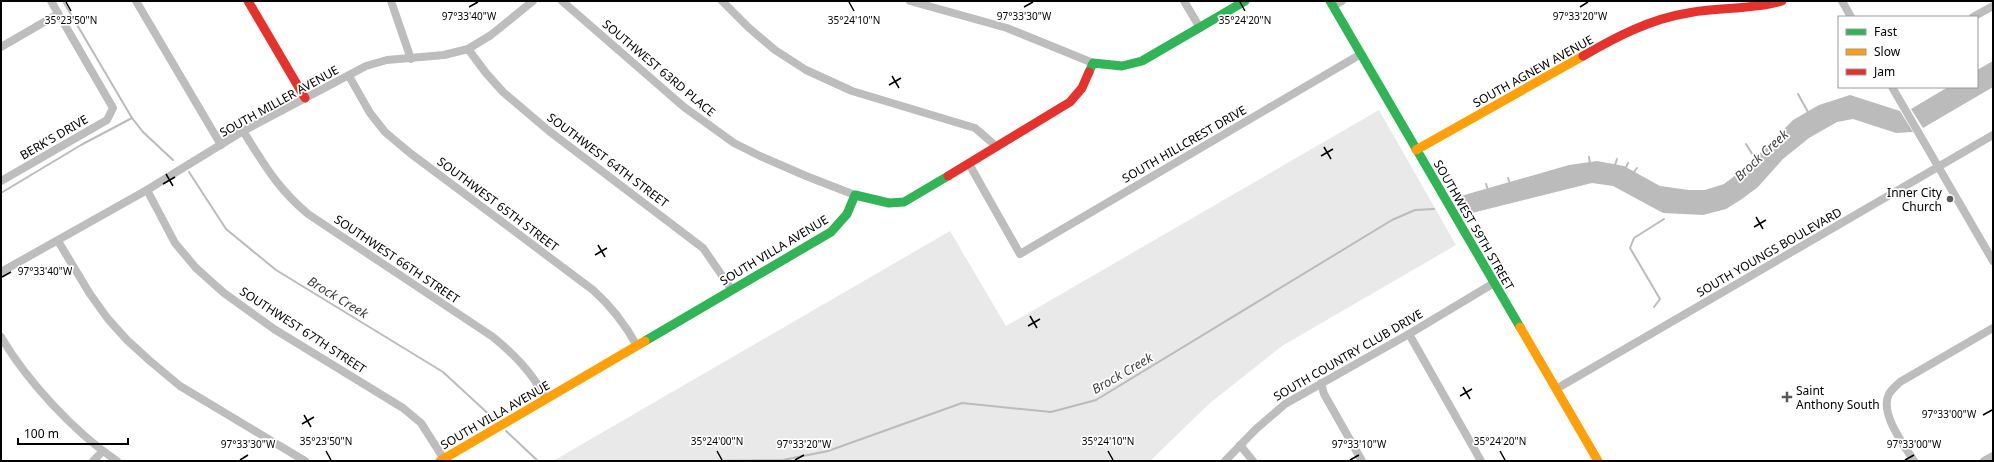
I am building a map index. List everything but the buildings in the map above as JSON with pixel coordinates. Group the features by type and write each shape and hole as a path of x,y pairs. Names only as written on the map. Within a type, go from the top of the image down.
{"street":[{"path":"1,46 58,14 51,1"},
{"path":"136,1 221,146"},
{"path":"248,1 305,98"},
{"path":"391,1 411,59"},
{"name":"SOUTH MILLER AVENUE","path":"1,272 147,190 221,146 243,131 366,66 386,60 444,55 468,48 491,35 533,1"},
{"name":"SOUTHWEST 63RD PLACE","path":"562,1 684,107 734,142 799,174 855,195"},
{"path":"722,1 764,41 806,70 852,91 975,128 997,147"},
{"path":"910,1 1007,28 1093,63 1122,66 1137,62 1200,28 1245,1"},
{"path":"1184,1 1200,28"},
{"path":"1331,4 1342,1"},
{"name":"SOUTH AGNEW AVENUE","path":"1416,150 1613,39 1647,23 1672,16 1700,11 1766,6 1782,1"},
{"path":"1842,1 1850,16"},
{"name":"SOUTHWEST 59TH STREET","path":"1331,4 1598,461"},
{"path":"1975,16 1993,6"},
{"name":"BERK'S DRIVE","path":"1,181 106,120 113,108 58,14"},
{"name":"SOUTHWEST 64TH STREET","path":"468,48 486,73 503,92 549,131 703,248 732,290"},
{"name":"SOUTH HILLCREST DRIVE","path":"969,164 1020,254 1361,54"},
{"path":"855,195 889,203 904,202 1070,102 1082,88 1093,63"},
{"name":"SOUTHWEST 65TH STREET","path":"349,76 370,113 385,132 593,290 610,305 624,322 637,346"},
{"path":"1893,88 1993,261"},
{"name":"SOUTHWEST 66TH STREET","path":"243,131 271,176 288,198 308,214 493,337 516,356 532,375 546,398"},
{"name":"SOUTH YOUNGS BOULEVARD","path":"1556,389 1993,135"},
{"name":"SOUTHWEST 67TH STREET","path":"147,190 175,242 196,268 224,293 274,329 403,408 421,423 442,460"},
{"name":"SOUTH VILLA AVENUE","path":"442,460 831,232 847,214 855,195"},
{"path":"58,241 90,294 108,319 150,362 180,386 305,461"},
{"name":"SOUTH COUNTRY CLUB DRIVE","path":"1225,461 1240,445 1285,404 1409,334 1494,283"},
{"path":"1914,461 1894,427 1886,405 1889,393 1900,382 1993,328"},
{"path":"1409,334 1481,461"},
{"path":"1,337 13,357 32,382 103,451 117,461"},
{"path":"1321,383 1324,394 1362,461"},
{"path":"1240,445 1252,461"},
{"path":"93,461 103,451"},
{"path":"1984,461 1993,456"}],"shaded area":[{"path":"1379,110 1456,245 1282,346 1210,403 1150,461 553,461 950,231 1006,326"}],"water":[{"path":"1993,61 1993,87 1923,128 1911,109 1946,88 1978,88 1978,69"},
{"name":"Brock Creek","path":"1850,95 1900,111 1913,132 1896,133 1853,119 1837,122 1809,138 1783,159 1758,187 1742,199 1726,209 1703,215 1663,213 1613,186 1592,183 1464,215 1454,198 1569,165 1597,161 1624,166 1660,186 1689,190 1705,190 1724,184 1745,168 1793,120 1819,105"}],"waterway":[{"path":"63,1 132,118 143,132 173,160"},
{"path":"1798,94 1808,112"},
{"name":"Brock Creek","path":"1,193 81,145 132,118"},
{"path":"1746,144 1756,160"},
{"path":"1589,157 1590,164"},
{"path":"1615,165 1617,159"},
{"path":"1625,170 1628,163"},
{"path":"1633,173 1637,168"},
{"name":"Brock Creek","path":"189,172 226,229 276,270 443,372 495,420"},
{"path":"1508,178 1510,184"},
{"path":"1486,184 1488,190"},
{"name":"Brock Creek","path":"716,461 783,460 828,451 962,403 1051,412 1096,400 1392,220 1415,210 1434,209"},
{"path":"1654,307 1660,299 1630,248 1634,238 1664,219"},
{"name":"Brock Creek","path":"506,431 538,461"}],"traffic: fast":[{"path":"1089,72 1093,63 1122,66 1142,61 1245,1"},
{"path":"1330,1 1520,327"},
{"path":"645,341 831,232 847,214 855,195 889,203 904,202 948,176"}],"traffic: slow":[{"path":"1416,150 1583,56"},
{"path":"1520,327 1598,461"},
{"path":"440,461 645,341"}],"traffic: jam":[{"path":"248,1 305,98"},
{"path":"1583,56 1608,42 1647,24 1674,16 1700,11 1759,6 1782,1"},
{"path":"948,176 1070,102 1082,88 1089,72"}],"place":[{"name":"Inner City Church","path":"1950,199"},
{"name":"Saint Anthony South","path":"1787,397"}]}
